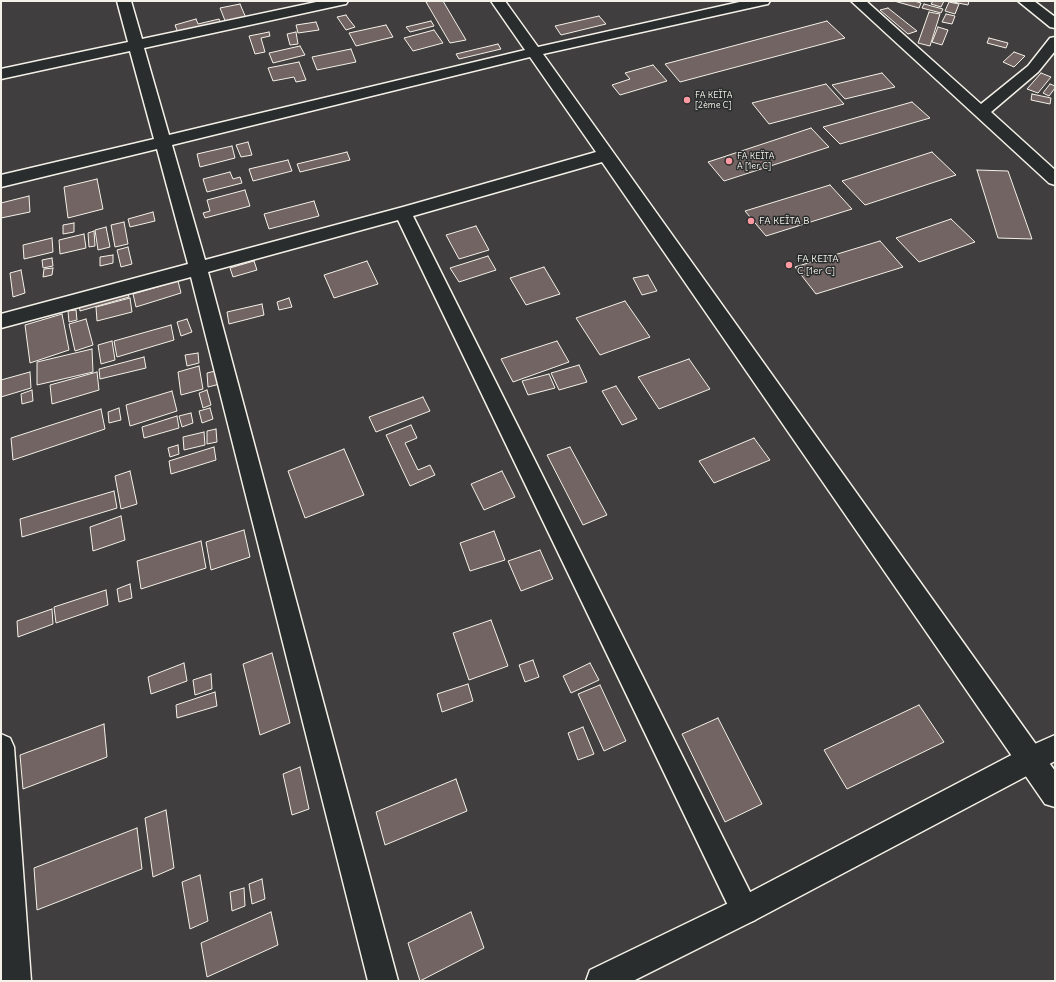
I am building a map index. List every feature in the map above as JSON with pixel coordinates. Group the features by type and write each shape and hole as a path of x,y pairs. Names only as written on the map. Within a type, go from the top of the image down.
{"street":[{"path":"124,1 198,269 383,981"},
{"path":"1,74 137,45 307,5 341,1"},
{"path":"498,1 1055,794"},
{"path":"692,1 707,8"},
{"path":"1,181 534,52 707,8 763,1"},
{"path":"858,1 982,111 1055,179"},
{"path":"1025,1 1055,24"},
{"path":"982,111 1033,69 1055,41"},
{"path":"1,322 403,213 606,155"},
{"path":"403,213 745,910"},
{"path":"1,747 16,981"},
{"path":"601,981 745,910 1030,759 1055,748"}],"building":[{"path":"443,1 466,40 450,43 426,2"},
{"path":"894,1 914,1 921,3 919,8"},
{"path":"933,1 944,1 941,7 931,4"},
{"path":"948,1 969,1 968,5"},
{"path":"949,2 959,4 955,14 945,11"},
{"path":"240,4 246,18 226,23 220,8"},
{"path":"924,4 943,9 941,13 922,8"},
{"path":"888,8 917,31 908,34 880,10"},
{"path":"929,12 940,14 930,46 918,43"},
{"path":"946,14 955,16 952,24 942,22"},
{"path":"346,15 355,27 346,30 337,17"},
{"path":"599,16 606,24 561,35 555,26"},
{"path":"196,19 198,24 219,19 221,23 178,33 175,25"},
{"path":"431,21 434,26 410,32 406,27"},
{"path":"827,21 845,38 680,82 665,64"},
{"path":"316,22 319,30 298,33 296,25"},
{"path":"386,25 393,37 356,46 349,33"},
{"path":"938,27 948,30 942,45 932,42"},
{"path":"434,30 443,43 413,51 404,38"},
{"path":"269,32 270,36 261,38 265,52 255,54 249,36"},
{"path":"296,32 298,44 290,45 287,34"},
{"path":"989,38 1008,43 1006,48 987,43"},
{"path":"498,44 501,49 459,59 456,54"},
{"path":"300,46 305,55 273,63 269,53"},
{"path":"351,49 356,62 317,70 312,57"},
{"path":"1014,52 1025,56 1014,67 1003,62"},
{"path":"299,62 306,80 296,82 294,77 273,81 268,68"},
{"path":"653,65 667,81 620,95 612,85 630,79 625,73"},
{"path":"882,73 895,87 845,99 832,85"},
{"path":"1041,73 1051,77 1038,93 1027,89"},
{"path":"826,84 844,104 769,124 752,103"},
{"path":"1050,84 1055,86 1055,88 1049,96 1043,93"},
{"path":"1032,94 1051,98 1050,104 1031,100"},
{"path":"912,102 930,118 840,144 823,127"},
{"path":"811,128 829,147 724,181 708,162"},
{"path":"248,142 252,155 241,157 236,145"},
{"path":"232,146 235,158 200,167 197,154"},
{"path":"347,152 350,160 300,172 297,164"},
{"path":"932,152 956,175 865,205 842,181"},
{"path":"288,160 292,171 253,181 249,169"},
{"path":"977,170 1008,171 1032,239 998,238"},
{"path":"230,172 233,179 240,177 242,183 207,192 203,179"},
{"path":"97,179 103,209 68,218 64,187"},
{"path":"830,185 852,209 766,236 745,211"},
{"path":"245,190 250,206 205,218 203,213 210,211 207,200"},
{"path":"29,196 30,212 1,218 1,203"},
{"path":"314,201 319,216 269,229 264,214"},
{"path":"153,212 155,221 130,227 128,219"},
{"path":"951,219 975,242 919,262 896,238"},
{"path":"124,222 128,244 115,247 111,225"},
{"path":"74,223 74,232 63,234 63,225"},
{"path":"476,226 489,250 459,259 446,235"},
{"path":"106,227 110,247 98,250 95,230"},
{"path":"94,231 95,246 89,247 88,233"},
{"path":"84,234 86,248 60,254 59,240"},
{"path":"52,238 53,252 24,259 23,245"},
{"path":"880,241 903,267 816,294 795,267"},
{"path":"128,247 132,264 121,267 117,250"},
{"path":"113,255 113,263 100,266 100,257"},
{"path":"488,256 496,270 459,282 450,268"},
{"path":"52,258 53,266 43,268 42,260"},
{"path":"254,261 257,270 233,277 230,268"},
{"path":"367,261 378,284 334,298 324,275"},
{"path":"544,267 560,294 526,305 510,278"},
{"path":"53,268 52,275 43,277 44,269"},
{"path":"21,270 25,293 13,297 10,273"},
{"path":"648,275 657,291 642,295 633,278"},
{"path":"178,281 181,293 136,307 133,294"},
{"path":"127,289 129,297 80,311 79,303"},
{"path":"130,298 132,312 97,321 96,307"},
{"path":"289,298 292,307 279,310 277,302"},
{"path":"625,301 650,337 600,355 576,318"},
{"path":"262,304 264,315 229,324 227,312"},
{"path":"76,310 77,320 69,322 68,311"},
{"path":"62,314 69,350 30,363 25,325"},
{"path":"86,319 93,345 75,351 69,324"},
{"path":"187,319 192,332 181,336 177,322"},
{"path":"171,325 174,340 117,357 114,341"},
{"path":"112,341 115,360 101,364 98,345"},
{"path":"557,341 569,362 513,382 501,359"},
{"path":"92,349 93,372 37,385 37,362"},
{"path":"198,353 199,363 187,366 185,355"},
{"path":"144,357 146,368 100,379 99,369"},
{"path":"689,359 710,389 659,409 638,377"},
{"path":"579,365 587,382 559,390 551,373"},
{"path":"199,366 203,389 181,395 178,372"},
{"path":"219,370 220,384 208,387 207,373"},
{"path":"30,372 31,388 1,397 1,380"},
{"path":"97,372 99,390 52,404 50,385"},
{"path":"549,374 555,388 528,395 522,381"},
{"path":"616,386 637,419 622,425 602,391"},
{"path":"32,390 33,401 22,404 21,394"},
{"path":"207,390 211,405 203,408 199,393"},
{"path":"172,391 177,411 130,426 126,405"},
{"path":"423,397 430,411 376,432 369,417"},
{"path":"119,408 121,420 109,423 108,412"},
{"path":"210,408 213,419 202,423 199,411"},
{"path":"101,409 105,429 13,460 11,438"},
{"path":"191,413 193,423 182,427 179,416"},
{"path":"177,416 179,428 144,438 142,427"},
{"path":"411,425 417,438 405,443 418,470 430,465 435,475 410,486 386,435"},
{"path":"216,429 217,442 207,444 207,431"},
{"path":"204,432 205,445 184,450 183,437"},
{"path":"754,438 770,460 714,483 699,461"},
{"path":"178,445 179,454 170,457 168,448"},
{"path":"214,447 216,460 171,474 169,461"},
{"path":"570,447 607,515 583,525 547,455"},
{"path":"344,449 364,495 305,518 288,471"},
{"path":"130,471 137,504 121,509 115,476"},
{"path":"502,471 515,497 484,510 471,484"},
{"path":"114,491 117,508 22,537 20,519"},
{"path":"121,516 125,540 93,551 90,527"},
{"path":"244,530 250,557 211,570 206,542"},
{"path":"494,531 505,560 470,571 460,543"},
{"path":"201,541 206,568 141,589 137,561"},
{"path":"540,550 553,579 521,591 508,561"},
{"path":"130,584 132,598 119,602 117,589"},
{"path":"106,590 108,605 56,623 54,607"},
{"path":"52,609 53,624 18,637 17,621"},
{"path":"491,620 508,666 469,680 453,633"},
{"path":"272,653 290,723 260,735 243,664"},
{"path":"533,660 539,677 525,682 519,665"},
{"path":"184,663 187,681 151,694 148,677"},
{"path":"590,663 599,680 571,693 563,676"},
{"path":"211,674 212,689 195,695 193,680"},
{"path":"468,684 473,701 442,712 437,694"},
{"path":"600,685 626,741 604,751 578,694"},
{"path":"215,692 217,706 177,718 176,705"},
{"path":"919,705 944,742 847,789 824,750"},
{"path":"718,718 762,804 725,822 682,734"},
{"path":"104,724 107,757 23,789 20,755"},
{"path":"583,727 594,754 578,760 568,733"},
{"path":"300,767 309,809 292,815 283,774"},
{"path":"456,779 467,811 385,845 376,812"},
{"path":"166,810 174,868 153,877 145,818"},
{"path":"137,828 142,869 37,910 34,868"},
{"path":"200,875 208,921 190,929 182,882"},
{"path":"262,879 265,899 252,904 249,884"},
{"path":"244,888 245,906 232,911 230,892"},
{"path":"271,912 278,945 207,977 201,943"},
{"path":"471,912 484,948 420,981 408,943"}],"place":[{"name":"FA KEÏTA [2ème C]","path":"687,100"},
{"name":"FA KEÏTA A [1er C]","path":"729,161"},
{"name":"FA KEÏTA B","path":"751,221"},
{"name":"FA KEITA C [1er C]","path":"789,265"}]}
